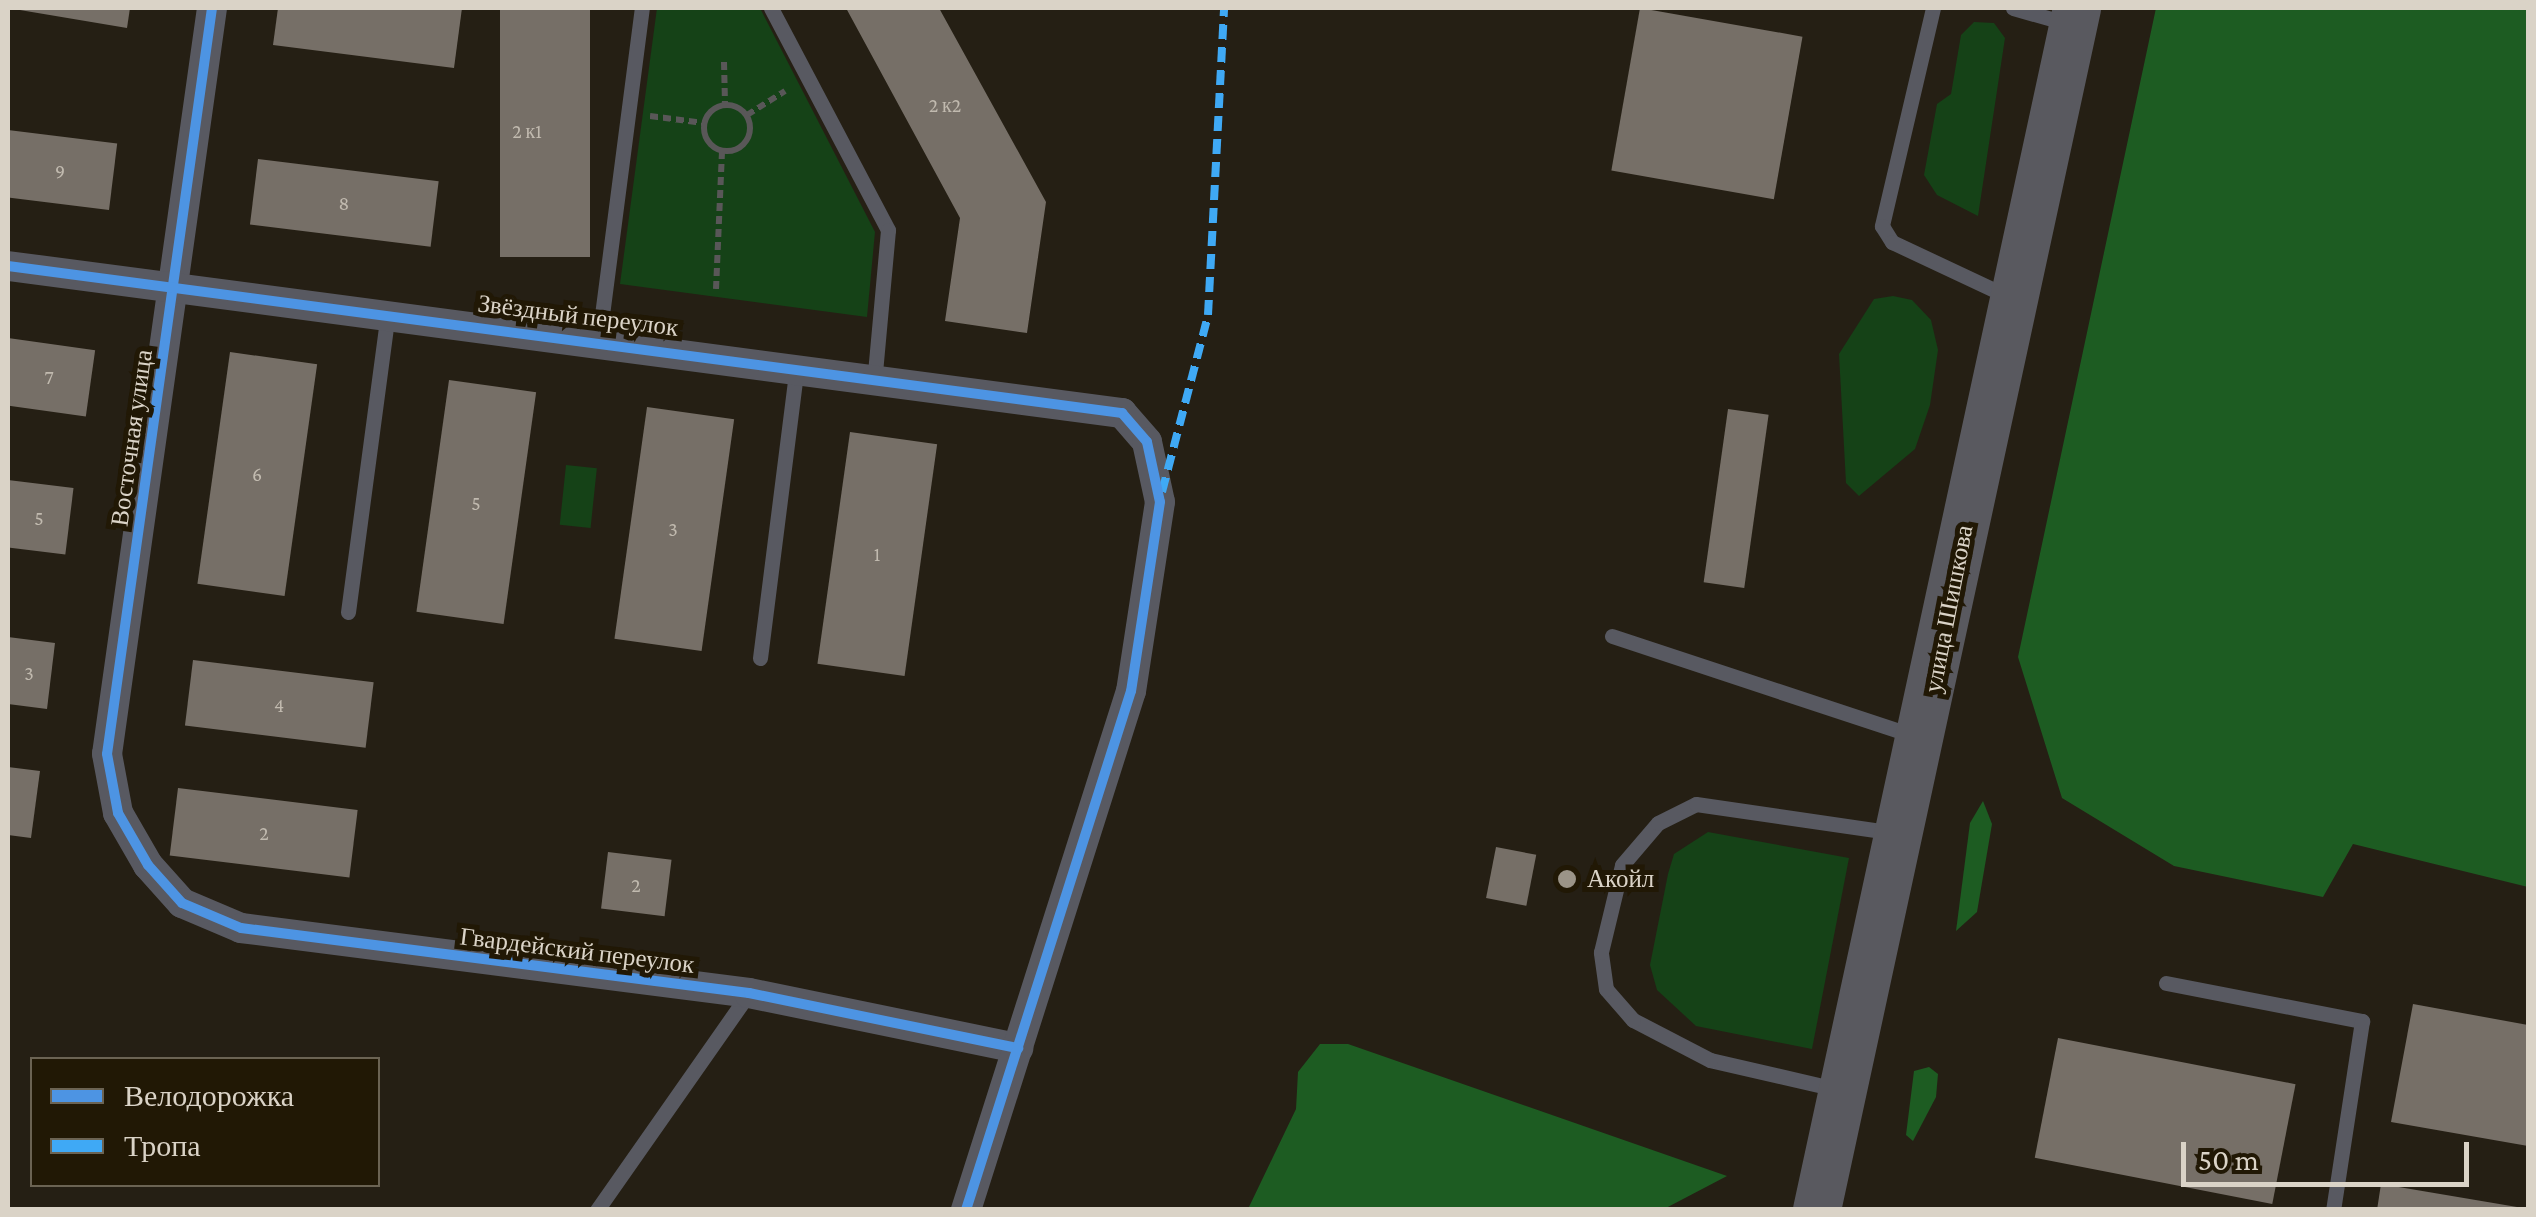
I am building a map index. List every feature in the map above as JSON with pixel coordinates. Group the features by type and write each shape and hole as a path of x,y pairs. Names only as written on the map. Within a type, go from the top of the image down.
{"main road":[{"name":"улица Шишкова","path":"1817,1210 1904,834 2012,298 2075,16"}],"street":[{"name":"Восточная улица","path":"148,866 118,814 107,754 212,8"},
{"name":"Звёздный переулок","path":"8,266 1102,403 1135,426 1160,502 1131,690 1018,1048"},
{"name":"Гвардейский переулок","path":"148,866 182,902 241,928 750,994 1018,1048"},
{"path":"966,1210 1018,1048"}],"lane":[{"path":"599,338 642,8"},
{"path":"771,8 888,230 875,373"},
{"path":"1934,8 1882,226 1892,242 2012,298"},
{"path":"2013,8 2075,16"},
{"path":"348,612 388,314"},
{"path":"760,658 798,363"},
{"path":"1612,636 1924,737"},
{"path":"1846,1091 1710,1060 1633,1020 1606,989 1601,952 1622,866 1658,823 1696,804 1904,834"},
{"path":"2166,983 2362,1021 2334,1210"},
{"path":"597,1210 750,994"}],"path":[{"path":"724,62 726,104"},
{"path":"747,115 808,77"},
{"path":"704,124 726,104"},
{"path":"726,104 747,115"},
{"path":"628,113 704,124 722,151 716,289"},
{"path":"722,151 746,141 747,115"}],"green space":[{"path":"657,8 760,8 875,232 867,317 620,284"},
{"path":"2156,8 2528,8 2528,887 2353,844 2323,897 2174,866 2062,798 2018,657"},
{"path":"1974,22 1994,23 2005,38 1978,216 1937,195 1924,175 1937,104 1951,94 1961,35"},
{"path":"1893,296 1912,300 1931,320 1938,350 1930,405 1915,449 1859,496 1846,483 1839,354 1874,299"},
{"path":"566,465 597,468 591,528 560,525"},
{"path":"1983,801 1992,824 1977,912 1956,931 1970,823"},
{"path":"1708,832 1849,858 1812,1049 1696,1026 1657,990 1650,965 1674,854"},
{"path":"1320,1044 1348,1044 1727,1176 1664,1209 1248,1209 1296,1109 1298,1072"},
{"path":"1929,1067 1938,1074 1936,1097 1913,1141 1906,1135 1914,1071"}],"building":[{"path":"8,8 130,8 127,28"},
{"path":"278,8 462,8 454,68 273,45"},
{"path":"500,8 590,8 590,257 500,257"},
{"path":"846,8 939,8 1046,202 1027,333 945,321 960,218"},
{"path":"1640,8 1802,37 1774,199 1611,170"},
{"path":"8,130 117,143 109,210 8,198"},
{"path":"258,159 439,181 431,247 250,225"},
{"path":"8,338 95,350 86,417 8,406"},
{"path":"230,352 317,364 285,596 197,584"},
{"path":"449,380 536,392 504,624 416,612"},
{"path":"647,407 734,419 702,651 614,639"},
{"path":"1728,409 1769,415 1744,588 1704,582"},
{"path":"850,432 937,444 905,676 817,664"},
{"path":"8,480 74,488 65,555 8,548"},
{"path":"8,637 55,643 47,709 8,704"},
{"path":"193,660 374,682 366,748 185,726"},
{"path":"8,767 40,771 31,838 8,835"},
{"path":"178,788 358,810 349,878 170,855"},
{"path":"1496,847 1536,855 1526,906 1486,898"},
{"path":"608,852 672,860 665,916 601,909"},
{"path":"2413,1004 2528,1025 2528,1146 2391,1122"},
{"path":"2058,1038 2296,1084 2272,1204 2035,1158"},
{"path":"2381,1184 2517,1207 2517,1210 2377,1210"}],"marked path":[{"path":"1162,492 1208,315 1224,8"}],"cycle path":[{"path":"212,8 107,754 118,813 148,865 182,903 241,928 749,993 1018,1048"},
{"path":"8,266 1122,413 1147,442 1160,502 1131,691 966,1210"}],"place":[{"name":"Акойл","path":"1567,879"}]}
